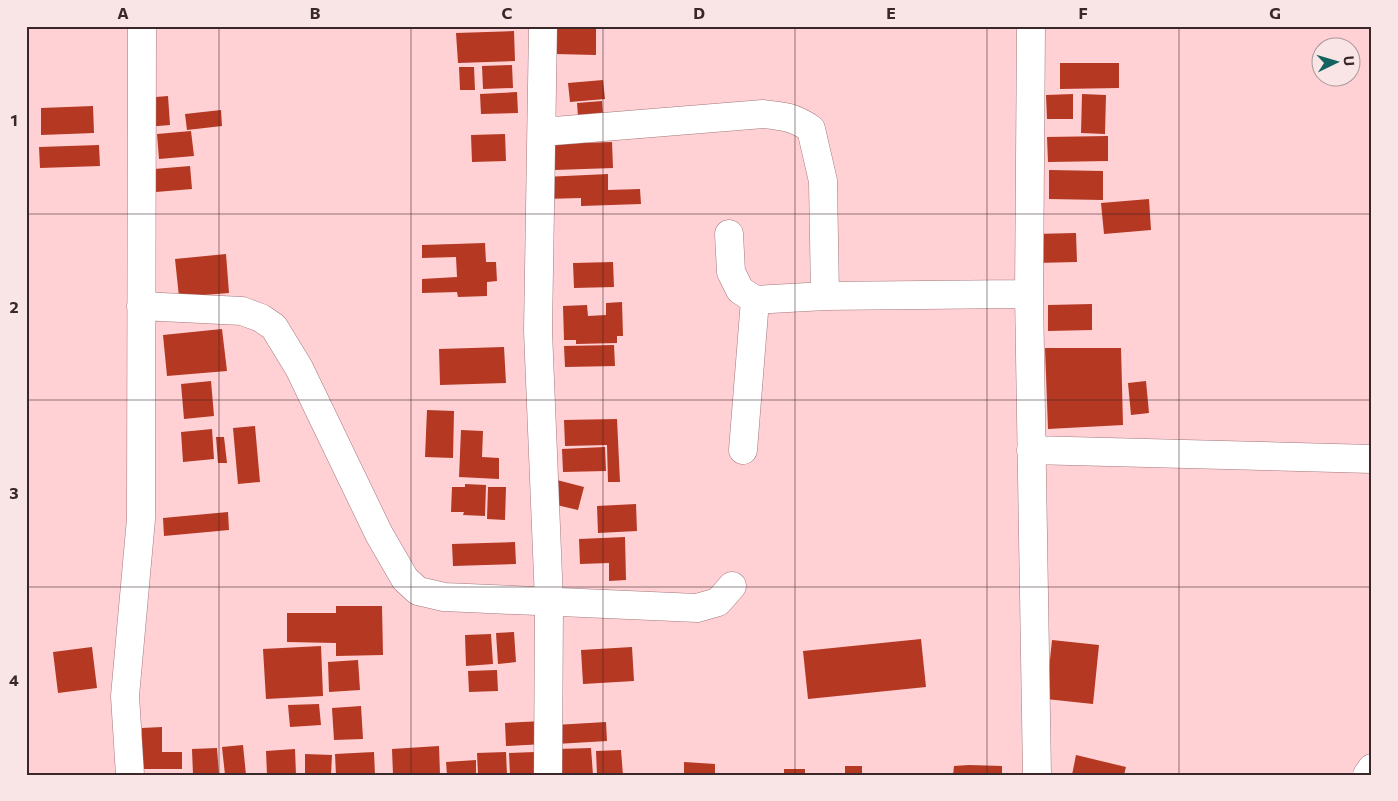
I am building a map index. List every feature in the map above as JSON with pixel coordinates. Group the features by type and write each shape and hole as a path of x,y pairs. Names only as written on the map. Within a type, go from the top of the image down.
{"street":[{"path":"130,775 125,696 141,519 142,26"},
{"path":"543,26 538,331 548,602 548,775"},
{"path":"1031,26 1029,294 1037,775"},
{"path":"542,132 763,114 784,116 797,120 811,129 822,181 825,296"},
{"path":"728,234 731,272 740,290 755,300 825,296 1029,294"},
{"path":"743,450 755,300"},
{"path":"141,306 242,311 261,318 274,327 300,368 379,534 405,579 418,591 444,596 697,608 718,602 732,586"},
{"path":"1031,450 1372,459"},
{"path":"1367,775 1372,768"}],"building":[{"path":"555,29 596,29 596,55 555,54"},
{"path":"514,31 515,61 458,63 456,33"},
{"path":"1060,63 1119,63 1119,88 1060,89"},
{"path":"512,65 513,88 483,89 482,66"},
{"path":"459,67 474,67 475,90 460,90"},
{"path":"603,80 605,99 570,102 568,83"},
{"path":"517,92 518,113 481,114 480,94"},
{"path":"1073,94 1073,119 1047,119 1046,95"},
{"path":"1082,94 1106,95 1105,134 1081,133"},
{"path":"168,96 170,125 146,127 143,98"},
{"path":"602,101 603,114 578,117 577,103"},
{"path":"93,106 94,133 41,135 41,108"},
{"path":"221,110 222,126 187,130 185,114"},
{"path":"191,131 194,156 159,159 157,134"},
{"path":"505,134 506,161 472,162 471,135"},
{"path":"1108,136 1108,161 1048,162 1047,137"},
{"path":"612,142 613,168 555,170 555,144"},
{"path":"99,145 100,166 40,168 39,147"},
{"path":"190,166 192,189 156,192 154,169"},
{"path":"1049,170 1103,171 1103,200 1049,199"},
{"path":"608,174 608,190 640,189 641,204 581,206 581,198 545,199 544,177"},
{"path":"1149,199 1151,230 1104,234 1101,203"},
{"path":"1076,233 1077,262 1034,263 1033,234"},
{"path":"485,243 486,262 496,262 497,281 487,282 487,296 458,297 457,292 422,293 422,279 457,277 456,257 422,258 422,245"},
{"path":"226,254 229,293 179,297 175,259"},
{"path":"613,262 614,287 574,288 573,263"},
{"path":"622,302 623,336 617,336 617,343 576,344 576,340 564,340 563,306 587,305 588,316 606,315 606,303"},
{"path":"1092,304 1092,330 1048,331 1048,305"},
{"path":"222,329 227,371 167,376 163,335"},
{"path":"614,345 615,366 565,367 564,346"},
{"path":"504,347 506,383 440,385 439,349"},
{"path":"1045,348 1121,348 1123,425 1048,429"},
{"path":"211,381 214,416 184,419 181,384"},
{"path":"1146,381 1149,413 1131,415 1128,383"},
{"path":"427,410 454,411 453,458 425,457"},
{"path":"617,419 620,482 608,482 607,445 565,446 564,420"},
{"path":"255,426 260,482 238,484 233,428"},
{"path":"212,429 214,459 183,462 181,432"},
{"path":"461,430 483,431 482,457 499,458 499,479 459,477"},
{"path":"216,437 224,437 227,463 218,463"},
{"path":"605,447 606,471 563,472 562,449"},
{"path":"553,479 584,487 578,510 548,503"},
{"path":"465,484 486,485 485,516 463,515 464,512 451,512 452,487 465,487"},
{"path":"488,487 506,487 505,520 487,519"},
{"path":"636,504 637,531 598,533 597,506"},
{"path":"228,512 229,530 164,536 163,518"},
{"path":"625,537 626,580 609,581 609,563 580,564 579,539"},
{"path":"515,542 516,564 453,566 452,544"},
{"path":"336,606 382,606 383,655 336,656 336,643 287,642 287,613 336,613"},
{"path":"514,632 516,662 498,664 496,633"},
{"path":"491,634 493,664 466,666 465,635"},
{"path":"921,639 926,687 808,699 803,651"},
{"path":"1052,640 1099,645 1093,704 1046,699"},
{"path":"321,646 323,696 266,699 263,649"},
{"path":"92,647 97,688 58,693 53,652"},
{"path":"632,647 634,681 583,684 581,650"},
{"path":"358,660 360,690 329,692 328,662"},
{"path":"497,670 498,691 469,692 468,671"},
{"path":"319,704 321,725 290,727 288,705"},
{"path":"361,706 363,739 334,740 332,708"},
{"path":"543,721 544,744 506,746 505,723"},
{"path":"606,722 607,741 556,744 555,725"},
{"path":"162,727 162,752 182,752 182,769 138,769 142,753 142,728"},
{"path":"243,745 246,775 225,775 222,747"},
{"path":"439,746 440,774 393,775 392,749"},
{"path":"217,748 219,775 193,775 192,749"},
{"path":"591,748 593,775 558,775 557,749"},
{"path":"295,749 296,775 267,775 266,751"},
{"path":"621,750 623,775 597,775 596,751"},
{"path":"374,752 375,775 336,775 335,754"},
{"path":"506,752 507,775 478,775 477,753"},
{"path":"535,752 537,775 510,775 509,753"},
{"path":"305,754 332,755 331,775 305,775"},
{"path":"1076,755 1126,767 1124,775 1072,775"},
{"path":"476,760 476,775 447,775 446,762"},
{"path":"684,762 715,764 715,775 684,775"},
{"path":"845,766 862,766 862,775 845,775"},
{"path":"954,766 1002,766 1002,775 953,775"},
{"path":"784,769 805,769 805,775 784,775"}]}
